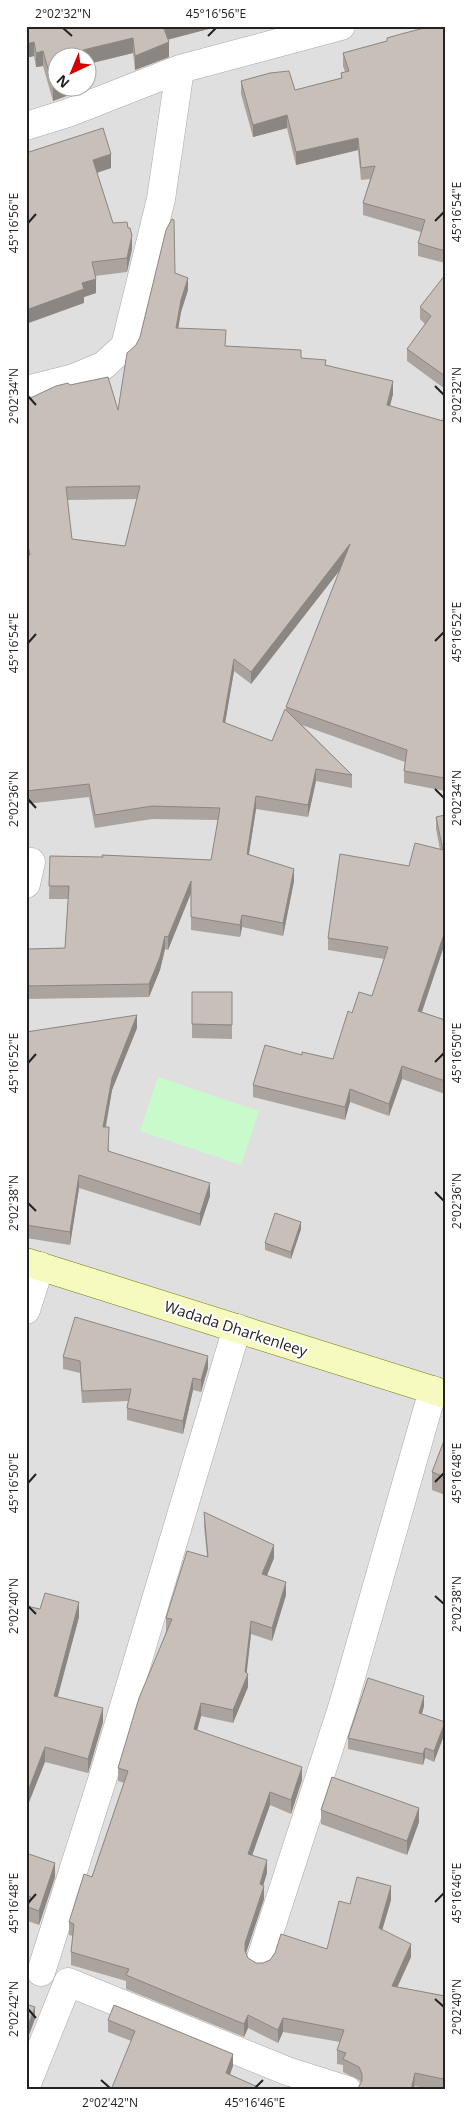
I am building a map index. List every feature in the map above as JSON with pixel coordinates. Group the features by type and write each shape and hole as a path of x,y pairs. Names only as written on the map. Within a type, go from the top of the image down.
{"main road":[{"name":"Wadada Dharkenleey","path":"33,1264 439,1392"}],"street":[{"path":"26,126 68,113 180,69 341,26"},
{"path":"26,390 74,378 102,366 125,346 161,199 180,69"},
{"path":"26,1310 33,1264"},
{"path":"237,1328 103,1777 33,1969 68,1982 284,2080 347,2090"},
{"path":"260,1961 343,1705 439,1392"},
{"path":"26,2086 68,1982"}],"shaded area":[{"path":"26,26 445,26 445,2090 26,2090"}],"green space":[{"path":"158,1077 259,1111 241,1165 140,1131"}],"building":[{"path":"26,26 163,26 169,42 135,56 133,38 91,48 48,48 48,69 43,51 36,53 34,42 26,44"},
{"path":"432,26 445,26 445,251 418,243 425,220 363,203 375,166 361,168 358,138 296,152 287,115 253,125 241,81 270,73 289,71 295,90 342,78 341,73 349,71 343,53 387,41 387,38"},
{"path":"103,128 111,154 93,160 113,223 127,222 128,228 130,228 132,235 127,258 92,262 96,279 82,283 84,289 26,310 26,153"},
{"path":"172,219 174,220 175,273 188,278 181,300 176,328 226,330 225,346 301,350 301,358 326,360 325,365 393,381 387,405 443,421 445,404 445,778 404,771 407,750 286,707 350,544 251,672 234,659 223,722 272,741 285,709 352,775 316,769 308,805 256,796 247,854 294,869 283,923 242,915 240,925 191,917 191,881 168,937 165,936 160,957 149,984 28,986 28,949 65,948 69,886 49,886 50,856 103,857 102,855 211,860 220,808 152,806 95,815 89,784 26,791 26,555 30,555 26,536 26,400 56,386 108,377 118,410 127,353 136,345 140,337 166,230","holes":["140,486 125,546 72,539 66,487"]},
{"path":"445,275 445,376 407,349 431,316 420,307"},
{"path":"445,815 445,931 418,1011 445,1020 445,1081 402,1066 389,1104 350,1089 345,1107 253,1085 265,1045 302,1055 302,1052 333,1059 348,1011 352,1013 359,992 372,996 388,947 328,938 340,854 409,866 415,843 443,850 436,817"},
{"path":"192,992 232,992 232,1025 192,1024"},
{"path":"137,1015 112,1078 103,1127 109,1127 108,1151 210,1183 200,1214 79,1175 70,1232 26,1225 26,1146 28,1145 26,1138 26,1032"},
{"path":"275,1213 301,1222 291,1252 265,1243"},
{"path":"75,1317 208,1356 201,1380 193,1378 183,1421 127,1408 131,1389 82,1391 80,1361 63,1357"},
{"path":"445,1438 445,1477 432,1472"},
{"path":"204,1512 274,1545 262,1574 286,1582 272,1628 251,1621 245,1672 248,1674 233,1710 201,1703 194,1729 302,1767 291,1800 270,1792 248,1854 267,1860 260,1884 264,1886 245,1943 245,1951 248,1958 256,1963 270,1960 275,1953 281,1934 327,1949 339,1901 350,1904 357,1877 391,1886 379,1928 411,1944 392,1986 445,1996 445,2073 443,2079 415,2073 411,2090 355,2090 362,2081 359,2067 343,2059 346,2053 337,2050 344,2030 283,2018 278,2030 248,2015 244,2024 126,1975 129,1969 71,1952 74,1924 69,1922 84,1874 92,1877 128,1771 118,1768 139,1698 172,1619 166,1618 187,1551 208,1557"},
{"path":"45,1593 79,1602 54,1696 103,1708 88,1759 45,1747 26,1796 26,1606 40,1609"},
{"path":"368,1678 424,1696 419,1713 445,1722 434,1751 425,1748 423,1754 348,1738"},
{"path":"332,1777 419,1808 407,1841 321,1810"},
{"path":"26,1853 55,1863 39,1911 28,1907 31,1897 26,1896"},
{"path":"26,2004 35,2007 26,2031"},
{"path":"114,2005 233,2054 226,2073 258,2087 256,2090 111,2090 135,2031 108,2020"}]}
